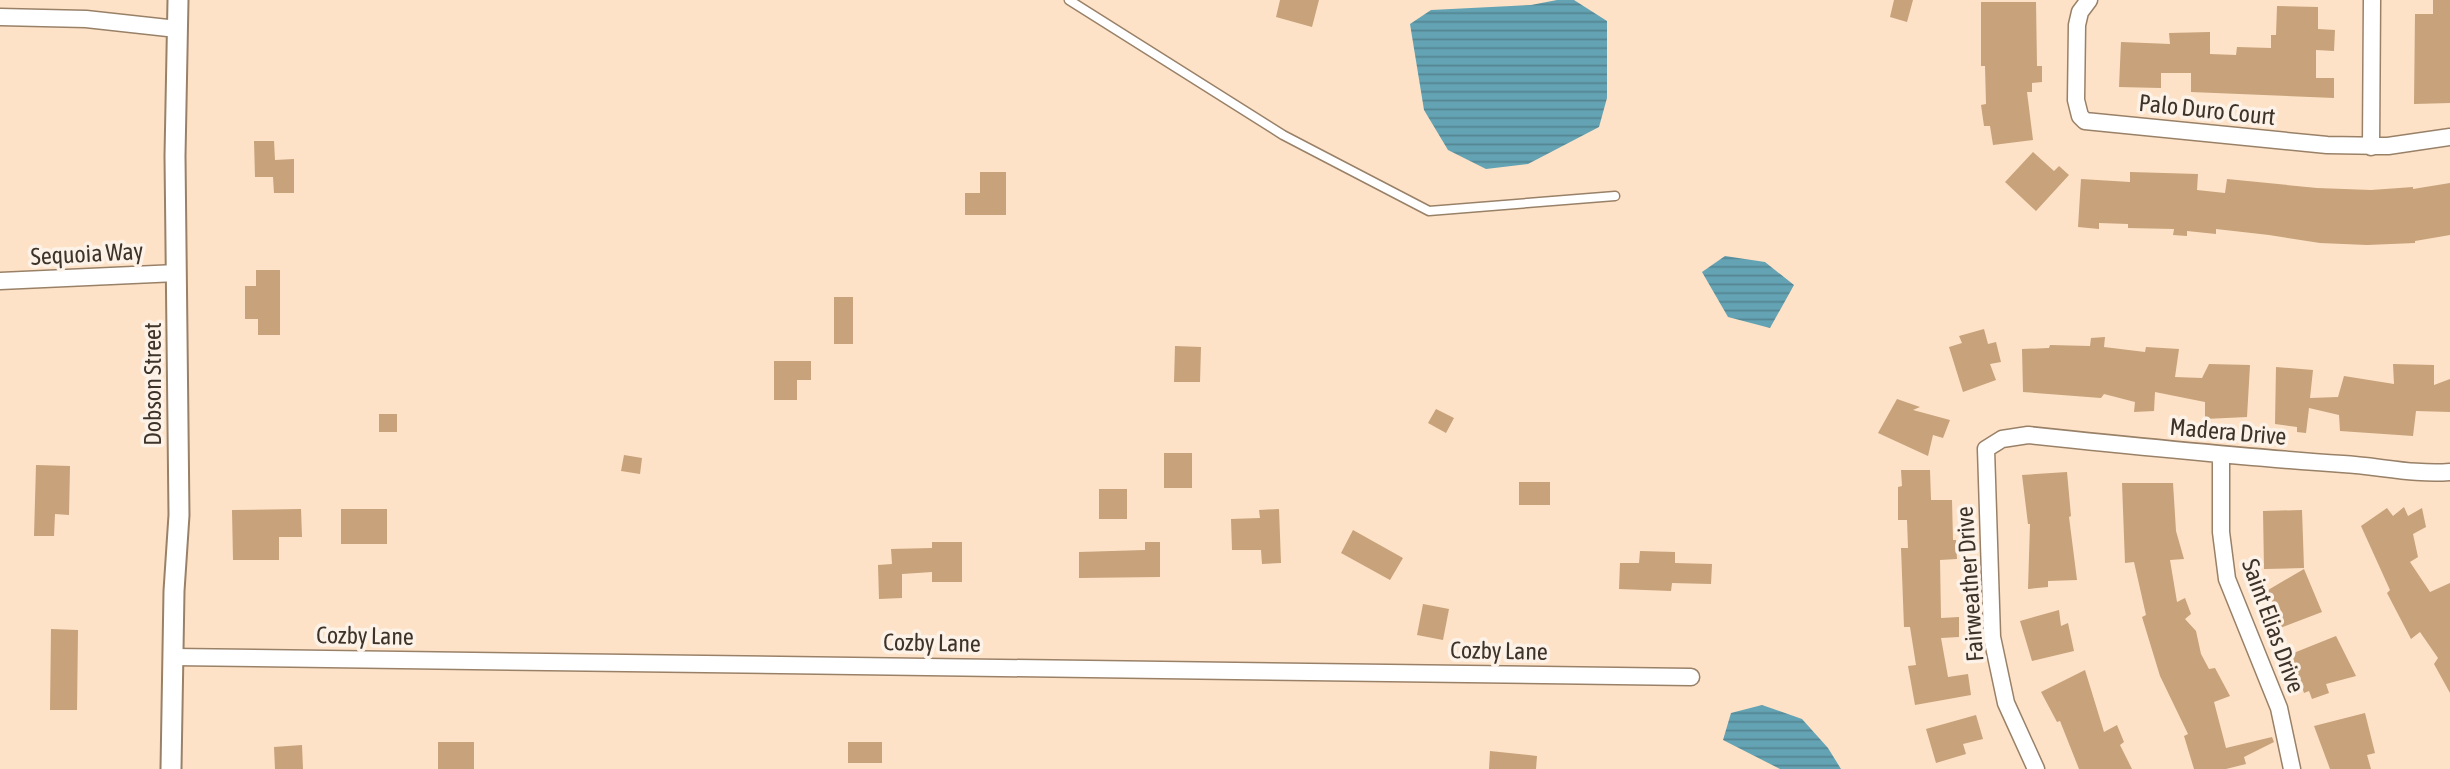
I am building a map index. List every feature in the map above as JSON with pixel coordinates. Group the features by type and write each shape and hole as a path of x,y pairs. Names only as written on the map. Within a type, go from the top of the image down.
{"street":[{"name":"Dobson Street","path":"171,769 179,515 175,156 178,0"},
{"name":"Palo Duro Court","path":"2089,0 2080,12 2077,25 2076,100 2080,116 2085,121 2371,147 2450,137"},
{"path":"2371,147 2372,0"},
{"path":"0,18 86,19 177,29"},
{"name":"Sequoia Way","path":"0,281 177,273"},
{"name":"Madera Drive","path":"2002,439 2028,435 2221,456 2450,472"},
{"name":"Fairweather Drive","path":"2002,439 1986,449 1992,637 2006,703 2036,769"},
{"name":"Saint Elias Drive","path":"2221,456 2221,533 2227,579 2279,708 2292,769"},
{"name":"Cozby Lane","path":"173,657 1690,677"}],"lane":[{"path":"1069,0 1283,135 1429,211 1615,196"}],"water":[{"path":"1574,0 1607,21 1607,98 1599,127 1528,164 1486,169 1448,150 1424,110 1410,24 1431,10 1531,5"},
{"path":"1725,256 1765,262 1794,285 1770,328 1728,317 1702,272"},
{"path":"1762,705 1802,719 1828,748 1841,769 1780,769 1723,740 1731,713"}],"building":[{"path":"1280,0 1319,0 1312,27 1276,17"},
{"path":"1894,0 1913,0 1907,22 1890,17"},
{"path":"2433,0 2450,0 2450,103 2414,104 2415,14 2433,14"},
{"path":"1981,2 2036,2 2037,66 2042,66 2042,82 2032,83 2032,92 2027,92 2033,140 1993,145 1990,126 1984,126 1981,105 1986,104 1985,66 1981,66"},
{"path":"2277,6 2318,7 2318,29 2335,30 2334,51 2316,50 2316,78 2334,78 2334,98 2191,92 2191,73 2161,73 2161,88 2119,87 2121,42 2170,44 2169,33 2210,32 2210,54 2236,55 2237,47 2271,48 2271,35 2276,35"},
{"path":"254,141 274,141 275,160 294,159 294,193 274,193 273,177 255,177"},
{"path":"2033,152 2054,171 2059,166 2069,175 2036,211 2005,182"},
{"path":"980,172 1006,172 1006,215 965,215 965,193 980,193"},
{"path":"2130,172 2198,174 2197,190 2225,193 2227,179 2317,188 2371,190 2413,189 2450,183 2450,235 2415,243 2367,245 2320,243 2216,229 2216,234 2187,231 2187,236 2173,235 2174,229 2128,228 2128,224 2099,223 2099,229 2078,227 2081,179 2130,182"},
{"path":"256,270 280,270 280,335 258,335 258,319 245,319 245,286 256,286"},
{"path":"834,297 853,297 853,344 834,344"},
{"path":"1984,329 1988,344 1996,342 2001,362 1990,364 1996,380 1963,392 1949,347 1962,343 1959,336"},
{"path":"2105,337 2104,347 2145,352 2146,347 2179,349 2175,377 2202,378 2209,364 2250,365 2247,417 2205,419 2205,402 2155,392 2154,411 2134,412 2135,402 2104,394 2101,398 2023,392 2022,349 2049,348 2050,345 2090,346 2091,338"},
{"path":"1175,346 1201,347 1200,382 1174,382"},
{"path":"774,361 811,361 811,380 797,380 797,400 774,400"},
{"path":"2393,364 2434,365 2434,385 2450,379 2450,412 2416,411 2413,436 2340,431 2339,415 2309,408 2306,433 2297,432 2297,427 2275,424 2276,367 2313,370 2310,398 2338,397 2344,376 2394,384"},
{"path":"1897,399 1920,407 1913,410 1950,420 1943,438 1933,435 1928,456 1878,433"},
{"path":"1436,409 1454,418 1446,433 1428,423"},
{"path":"379,414 397,414 397,432 379,432"},
{"path":"1164,453 1192,453 1192,488 1164,488"},
{"path":"624,455 642,458 640,474 621,471"},
{"path":"36,465 70,466 69,515 55,514 54,536 34,536"},
{"path":"1901,470 1930,470 1931,500 1952,500 1953,540 1956,540 1957,559 1940,560 1941,618 1959,617 1959,637 1941,638 1948,677 1968,674 1971,695 1915,705 1908,666 1916,665 1910,627 1904,627 1901,548 1908,548 1907,520 1898,520"},
{"path":"2067,472 2069,517 2077,580 2048,581 2048,587 2028,589 2030,524 2022,475"},
{"path":"1519,482 1550,482 1550,505 1519,505"},
{"path":"2122,483 2173,483 2176,531 2184,559 2170,560 2177,602 2185,598 2191,614 2185,619 2196,631 2201,654 2209,669 2215,668 2230,696 2214,702 2226,748 2272,737 2274,742 2244,757 2246,764 2226,769 2194,769 2184,736 2188,734 2160,676 2142,617 2146,615 2134,562 2125,563"},
{"path":"1099,489 1127,489 1127,519 1099,519"},
{"path":"2404,507 2408,516 2422,508 2426,527 2413,534 2418,557 2410,562 2430,592 2450,583 2450,693 2434,664 2438,658 2420,632 2411,639 2387,593 2390,590 2361,526 2387,508 2393,516"},
{"path":"301,509 302,537 279,537 279,560 233,560 232,510"},
{"path":"341,509 387,509 387,544 341,544"},
{"path":"1279,509 1281,563 1262,564 1261,550 1232,550 1231,519 1260,518 1259,510"},
{"path":"2302,510 2304,568 2264,569 2263,511"},
{"path":"1353,530 1403,558 1390,580 1341,553"},
{"path":"932,542 962,542 962,582 932,582 932,572 902,574 902,598 879,599 878,565 892,564 891,549 932,548"},
{"path":"1145,542 1160,542 1160,577 1079,578 1079,552 1145,550"},
{"path":"1640,551 1675,552 1675,563 1712,564 1711,584 1672,583 1671,591 1619,589 1620,563 1639,563"},
{"path":"2304,569 2322,612 2280,628 2263,593"},
{"path":"1423,604 1449,609 1443,640 1417,635"},
{"path":"2059,610 2061,626 2068,623 2074,651 2032,661 2020,621"},
{"path":"51,629 78,630 77,710 50,710"},
{"path":"2336,636 2356,676 2326,684 2329,693 2312,699 2309,691 2304,693 2291,654"},
{"path":"2085,670 2104,732 2117,725 2124,742 2120,745 2132,769 2079,769 2060,721 2057,722 2041,692"},
{"path":"2365,713 2375,753 2367,755 2371,769 2330,769 2314,726"},
{"path":"1976,715 1983,739 1963,744 1966,754 1936,763 1926,729"},
{"path":"438,742 474,742 474,769 438,769"},
{"path":"848,742 882,742 882,763 848,763"},
{"path":"302,745 303,769 275,769 274,747"},
{"path":"1490,751 1537,756 1536,769 1489,769"}]}
